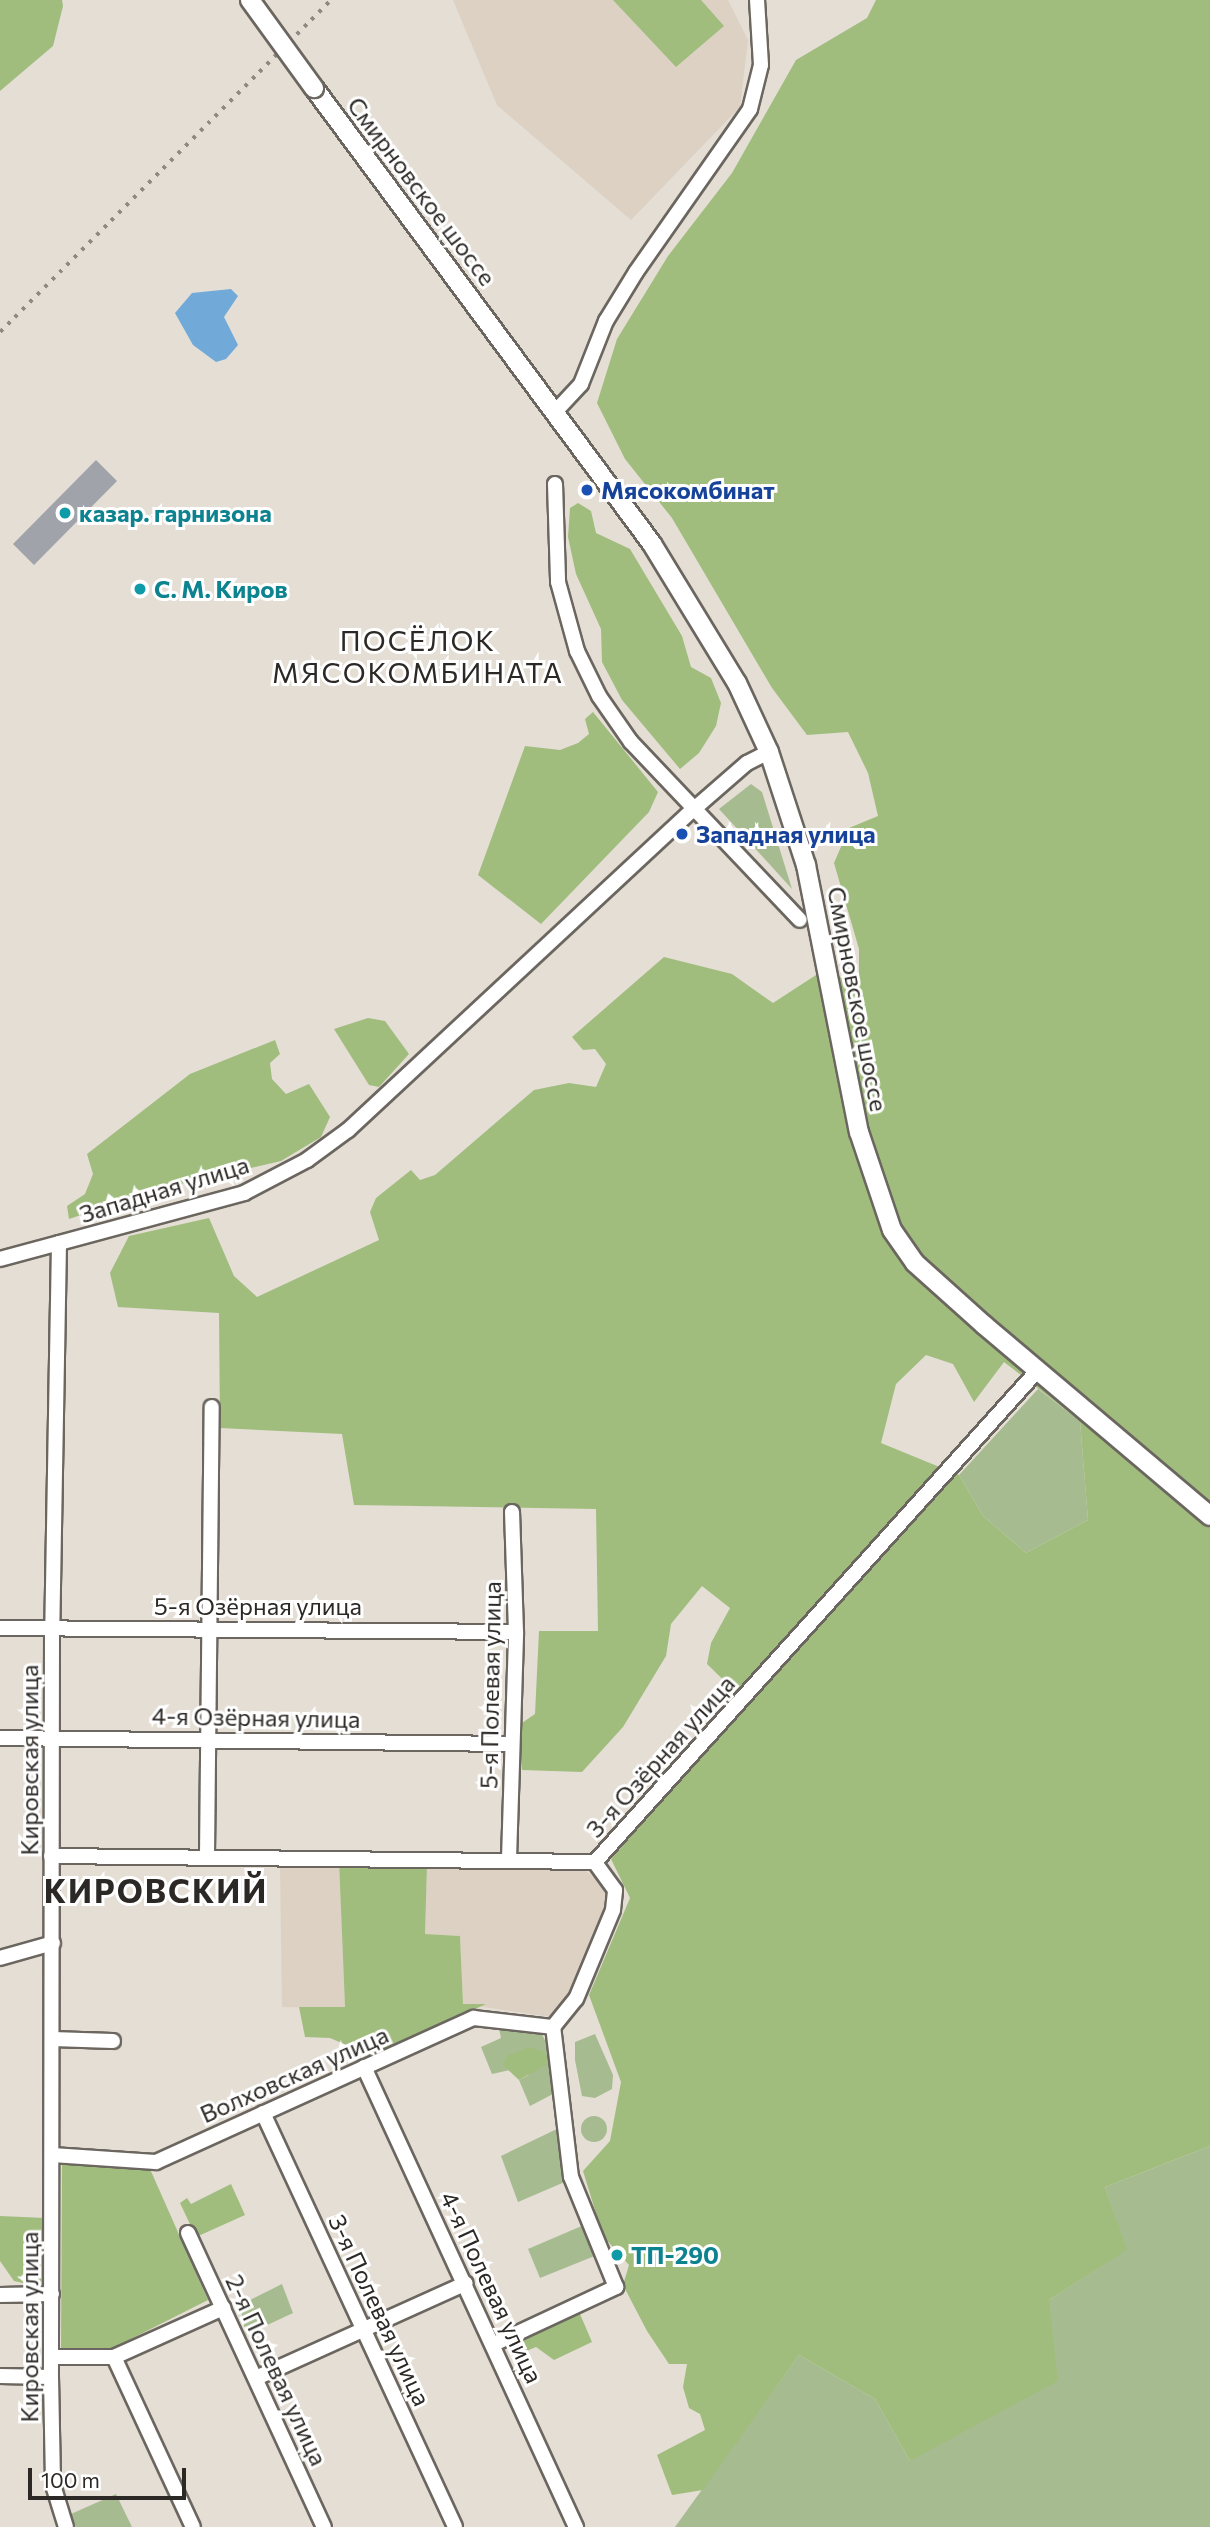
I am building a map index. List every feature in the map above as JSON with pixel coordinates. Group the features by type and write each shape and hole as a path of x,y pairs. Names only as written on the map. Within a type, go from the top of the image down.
{"main road":[{"name":"Смирновское шоссе","path":"250,0 555,412 689,603 769,752 806,865 859,1132 892,1230 915,1263 1210,1516"}],"street":[{"path":"555,412 581,384 606,321 636,272 750,109 761,65 757,0"},
{"name":"Смирновское шоссе","path":"555,484 558,582 577,651 599,696 631,742 694,809 776,888 800,920"},
{"name":"Западная улица","path":"0,1259 244,1193 307,1160 348,1130 747,762 769,752"},
{"name":"Кировская улица","path":"59,1243 52,1630 51,2377 53,2486 66,2527"},
{"name":"3-я Озёрная улица","path":"51,1856 207,1854 595,1862 1038,1370"},
{"path":"207,1854 212,1407"},
{"name":"5-я Полевая улица","path":"509,1859 516,1632 512,1512"},
{"name":"5-я Озёрная улица","path":"0,1628 52,1630 211,1627 516,1632"},
{"name":"4-я Озёрная улица","path":"0,1738 512,1744"},
{"path":"494,2344 617,2287 572,2177 553,2027 576,1999 613,1910 615,1890 595,1862"},
{"path":"0,1958 52,1943"},
{"name":"Волховская улица","path":"52,2155 156,2162 474,2018 553,2027"},
{"path":"52,2039 113,2041"},
{"name":"4-я Полевая улица","path":"364,2067 466,2283 576,2527"},
{"name":"3-я Полевая улица","path":"263,2113 455,2527"},
{"name":"2-я Полевая улица","path":"188,2233 324,2527"},
{"path":"256,2378 466,2283"},
{"path":"0,2295 52,2294"},
{"path":"52,2357 114,2357 223,2308"},
{"path":"114,2357 193,2527"},
{"path":"0,2376 51,2377"}],"shaded area":[{"path":"453,0 728,0 748,40 740,107 631,220 497,105"},
{"path":"339,1861 345,2008 282,2007 280,1863"},
{"path":"427,1866 584,1870 604,1884 606,1908 570,1997 551,2017 463,2004 460,1936 425,1934"}],"green space":[{"path":"0,0 62,0 63,6 53,46 0,91"},
{"path":"613,0 701,0 724,26 676,67"},
{"path":"876,0 1210,0 1210,2146 1105,2187 1127,2250 1049,2300 1058,2381 910,2461 875,2399 799,2355 703,2490 672,2495 657,2455 705,2430 700,2414 689,2408 683,2387 687,2364 669,2364 647,2331 623,2285 629,2265 603,2236 583,2171 610,2141 621,2082 589,1995 630,1898 611,1859 748,1704 707,1664 711,1643 730,1608 702,1586 671,1624 666,1656 623,1727 582,1772 522,1770 516,1727 535,1714 539,1631 598,1631 596,1509 354,1505 342,1434 220,1428 219,1313 118,1307 110,1273 129,1236 209,1218 234,1276 257,1297 379,1240 370,1212 376,1198 411,1170 420,1180 435,1175 534,1090 569,1083 596,1087 606,1064 595,1049 583,1050 572,1037 664,957 732,974 773,1003 816,975 859,979 859,949 834,863 849,828 878,816 868,773 848,732 807,735 772,688 672,518 625,459 597,403 617,339 668,256 732,173 796,60 867,18","holes":["926,1355 953,1364 974,1402 1004,1362 1080,1421 1088,1520 1026,1553 983,1516 959,1475 881,1443 896,1384"]},
{"path":"578,503 591,511 596,533 630,549 682,636 691,667 711,678 721,703 716,726 699,753 680,769 622,700 602,662 601,629 576,574 568,537 570,508"},
{"path":"593,712 658,792 649,812 541,924 478,875 525,746 560,750 578,743 589,734 585,719"},
{"path":"751,784 762,792 792,889 719,809"},
{"path":"368,1018 385,1021 409,1054 379,1087 369,1085 334,1029"},
{"path":"275,1040 280,1054 270,1063 272,1079 286,1094 309,1084 330,1117 321,1137 281,1161 151,1191 69,1219 67,1206 85,1194 93,1174 87,1154 190,1074"},
{"path":"1038,1389 1080,1421 1088,1520 1026,1553 983,1516 959,1475"},
{"path":"339,1861 427,1866 425,1934 460,1936 463,2004 486,2004 372,2056 330,2038 305,2037 299,2007 345,2007"},
{"path":"498,2024 541,2032 550,2051 555,2093 530,2106 519,2080 529,2075 503,2065 510,2070 492,2074 481,2047 501,2038"},
{"path":"595,2034 613,2075 612,2089 595,2098 582,2096 575,2060 575,2042"},
{"path":"529,2047 544,2052 550,2063 519,2080 503,2065 507,2056"},
{"path":"594,2116 603,2120 607,2129 603,2138 594,2142 585,2138 581,2129 585,2120"},
{"path":"561,2127 567,2181 518,2202 501,2156"},
{"path":"1210,2146 1210,2527 675,2527 799,2355 875,2399 910,2461 1049,2300 1126,2250 1105,2187"},
{"path":"62,2164 150,2169 208,2300 111,2349 61,2350"},
{"path":"231,2184 245,2215 196,2237 180,2203 187,2198 191,2204"},
{"path":"0,2216 45,2218 45,2288 14,2281 0,2261"},
{"path":"584,2225 597,2255 540,2278 528,2249"},
{"path":"282,2284 293,2313 246,2335 240,2305"},
{"path":"572,2314 580,2314 592,2342 554,2360 536,2347 512,2357 511,2342"},
{"path":"116,2494 132,2527 76,2527 71,2514"}],"water":[{"path":"231,289 238,296 224,317 238,345 226,359 216,362 193,345 175,313 192,293"}],"building":[{"name":"казар. гарнизона","path":"96,460 117,481 34,565 13,544"}],"railway":[{"path":"0,332 331,0"}],"place":[{"name":"Мясокомбинат","path":"587,490"},
{"name":"казар. гарнизона","path":"65,513"},
{"name":"С. М. Киров","path":"140,589"},
{"name":"Западная улица","path":"682,834"},
{"name":"ТП-290","path":"617,2255"}],"district":[{"name":"ПОСЁЛОК МЯСОКОМБИНАТА","path":"418,656"},
{"name":"КИРОВСКИЙ","path":"156,1890"}]}
